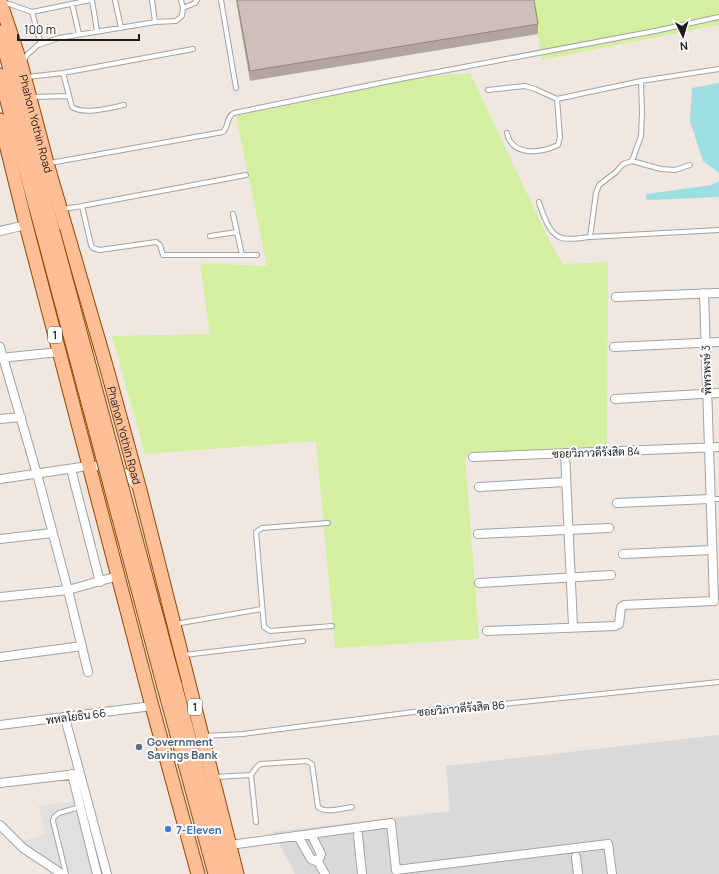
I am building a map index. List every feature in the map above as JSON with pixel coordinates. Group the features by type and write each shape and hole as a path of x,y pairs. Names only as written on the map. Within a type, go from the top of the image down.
{"main road":[{"name":"Phahon Yothin Road","path":"0,1 21,64 47,163 107,369 140,490 212,777 238,874"},
{"name":"Phahon Yothin Road","path":"0,32 48,233 170,686 225,874"},
{"name":"Phahon Yothin Road","path":"0,74 48,233"},
{"name":"1","path":"0,120 59,352 68,381 152,706 198,874"},
{"path":"68,381 82,413 90,419 101,420 110,412 112,406 107,369"},
{"path":"111,548 107,510 110,504 120,501 131,502 140,509 153,541"},
{"name":"Phahon Yothin Road","path":"170,686 214,874"}],"street":[{"path":"0,231 26,225"},
{"name":"พิพรพงษ์ 3","path":"704,293 712,550 717,601"},
{"path":"616,297 719,293"},
{"path":"614,347 719,342"},
{"path":"0,347 37,474 88,672"},
{"path":"2,358 59,352"},
{"path":"615,399 719,393"},
{"path":"0,419 21,417"},
{"name":"ซอยวิภาวดีรังสิต 84","path":"473,457 719,447"},
{"path":"565,453 565,482 573,627"},
{"path":"0,479 89,466 106,466 125,473 140,490"},
{"path":"71,469 100,582"},
{"path":"479,486 565,482"},
{"path":"617,503 710,499"},
{"path":"478,534 609,528"},
{"path":"0,539 52,533"},
{"path":"623,554 712,550"},
{"path":"479,583 611,575"},
{"path":"0,597 68,590 118,576"},
{"path":"487,631 615,626 620,620 621,607 624,605 717,601"},
{"path":"0,657 82,646"},
{"name":"พหลโยธิน 66","path":"0,726 152,706"},
{"path":"65,718 76,774 80,807 97,874"},
{"path":"0,783 76,774"},
{"path":"76,774 107,874"},
{"path":"230,846 391,823 396,870 608,844 612,874"},
{"path":"0,825 24,848 62,874"},
{"path":"311,834 321,854 318,862"},
{"path":"358,835 362,874"},
{"path":"298,836 311,859 318,862 325,874"},
{"path":"576,857 578,874"}],"lane":[{"path":"0,1 32,12 91,0 98,31"},
{"path":"115,0 121,28"},
{"path":"152,0 155,22"},
{"path":"21,64 27,55 38,45 59,38 155,22 176,21 182,16 183,8 181,0"},
{"path":"183,8 195,3 197,0"},
{"path":"221,0 236,88"},
{"path":"72,4 79,34"},
{"path":"32,12 41,44"},
{"path":"47,163 223,132 228,126 228,118 234,113 408,77 655,31 719,17"},
{"path":"25,78 63,73 192,49"},
{"path":"488,90 525,86 557,99 641,81 719,69"},
{"path":"63,73 72,107 80,111 124,105"},
{"path":"632,161 641,136 641,81"},
{"path":"30,98 68,96"},
{"path":"507,133 508,138 514,146 520,150 540,151 550,149 558,145 560,137 557,99"},
{"path":"590,237 596,192 599,184 616,172 623,164 632,161 661,169 675,170 690,165"},
{"path":"61,209 246,175"},
{"path":"539,202 540,208 554,235 558,238 573,239 719,230"},
{"path":"82,206 90,245 93,248 100,250 156,242 160,245 163,255 257,255"},
{"path":"233,214 242,254"},
{"path":"210,236 237,232"},
{"path":"710,499 719,499"},
{"path":"328,523 262,528 256,532 264,627 268,630 332,626"},
{"path":"174,624 262,609"},
{"path":"182,655 303,641"},
{"name":"ซอยวิภาวดีรังสิต 86","path":"202,736 243,734 429,710 494,705 719,682"},
{"path":"256,822 251,775 260,764 307,760 312,764 318,807 321,810 327,810 352,807"},
{"path":"212,777 251,775"},
{"path":"66,874 53,821 54,817 59,813 80,807"}],"shaded area":[{"path":"719,735 719,874 295,874 273,832 450,811 446,766"},
{"path":"83,800 103,874 72,874 22,841 46,834 38,806"}],"green space":[{"path":"532,0 719,0 719,25 542,60"},
{"path":"470,73 550,242 563,264 608,262 607,446 465,455 479,639 335,648 316,441 145,454 112,336 210,334 200,263 267,266 236,116 424,77"}],"water":[{"path":"719,83 719,173 703,161 690,121 692,88"},
{"path":"719,181 719,197 647,200 646,194 712,185"}],"building":[{"path":"237,0 534,0 538,24 250,71"}],"place":[{"name":"Government Savings Bank","path":"139,747"},
{"name":"7-Eleven","path":"168,829"}]}
